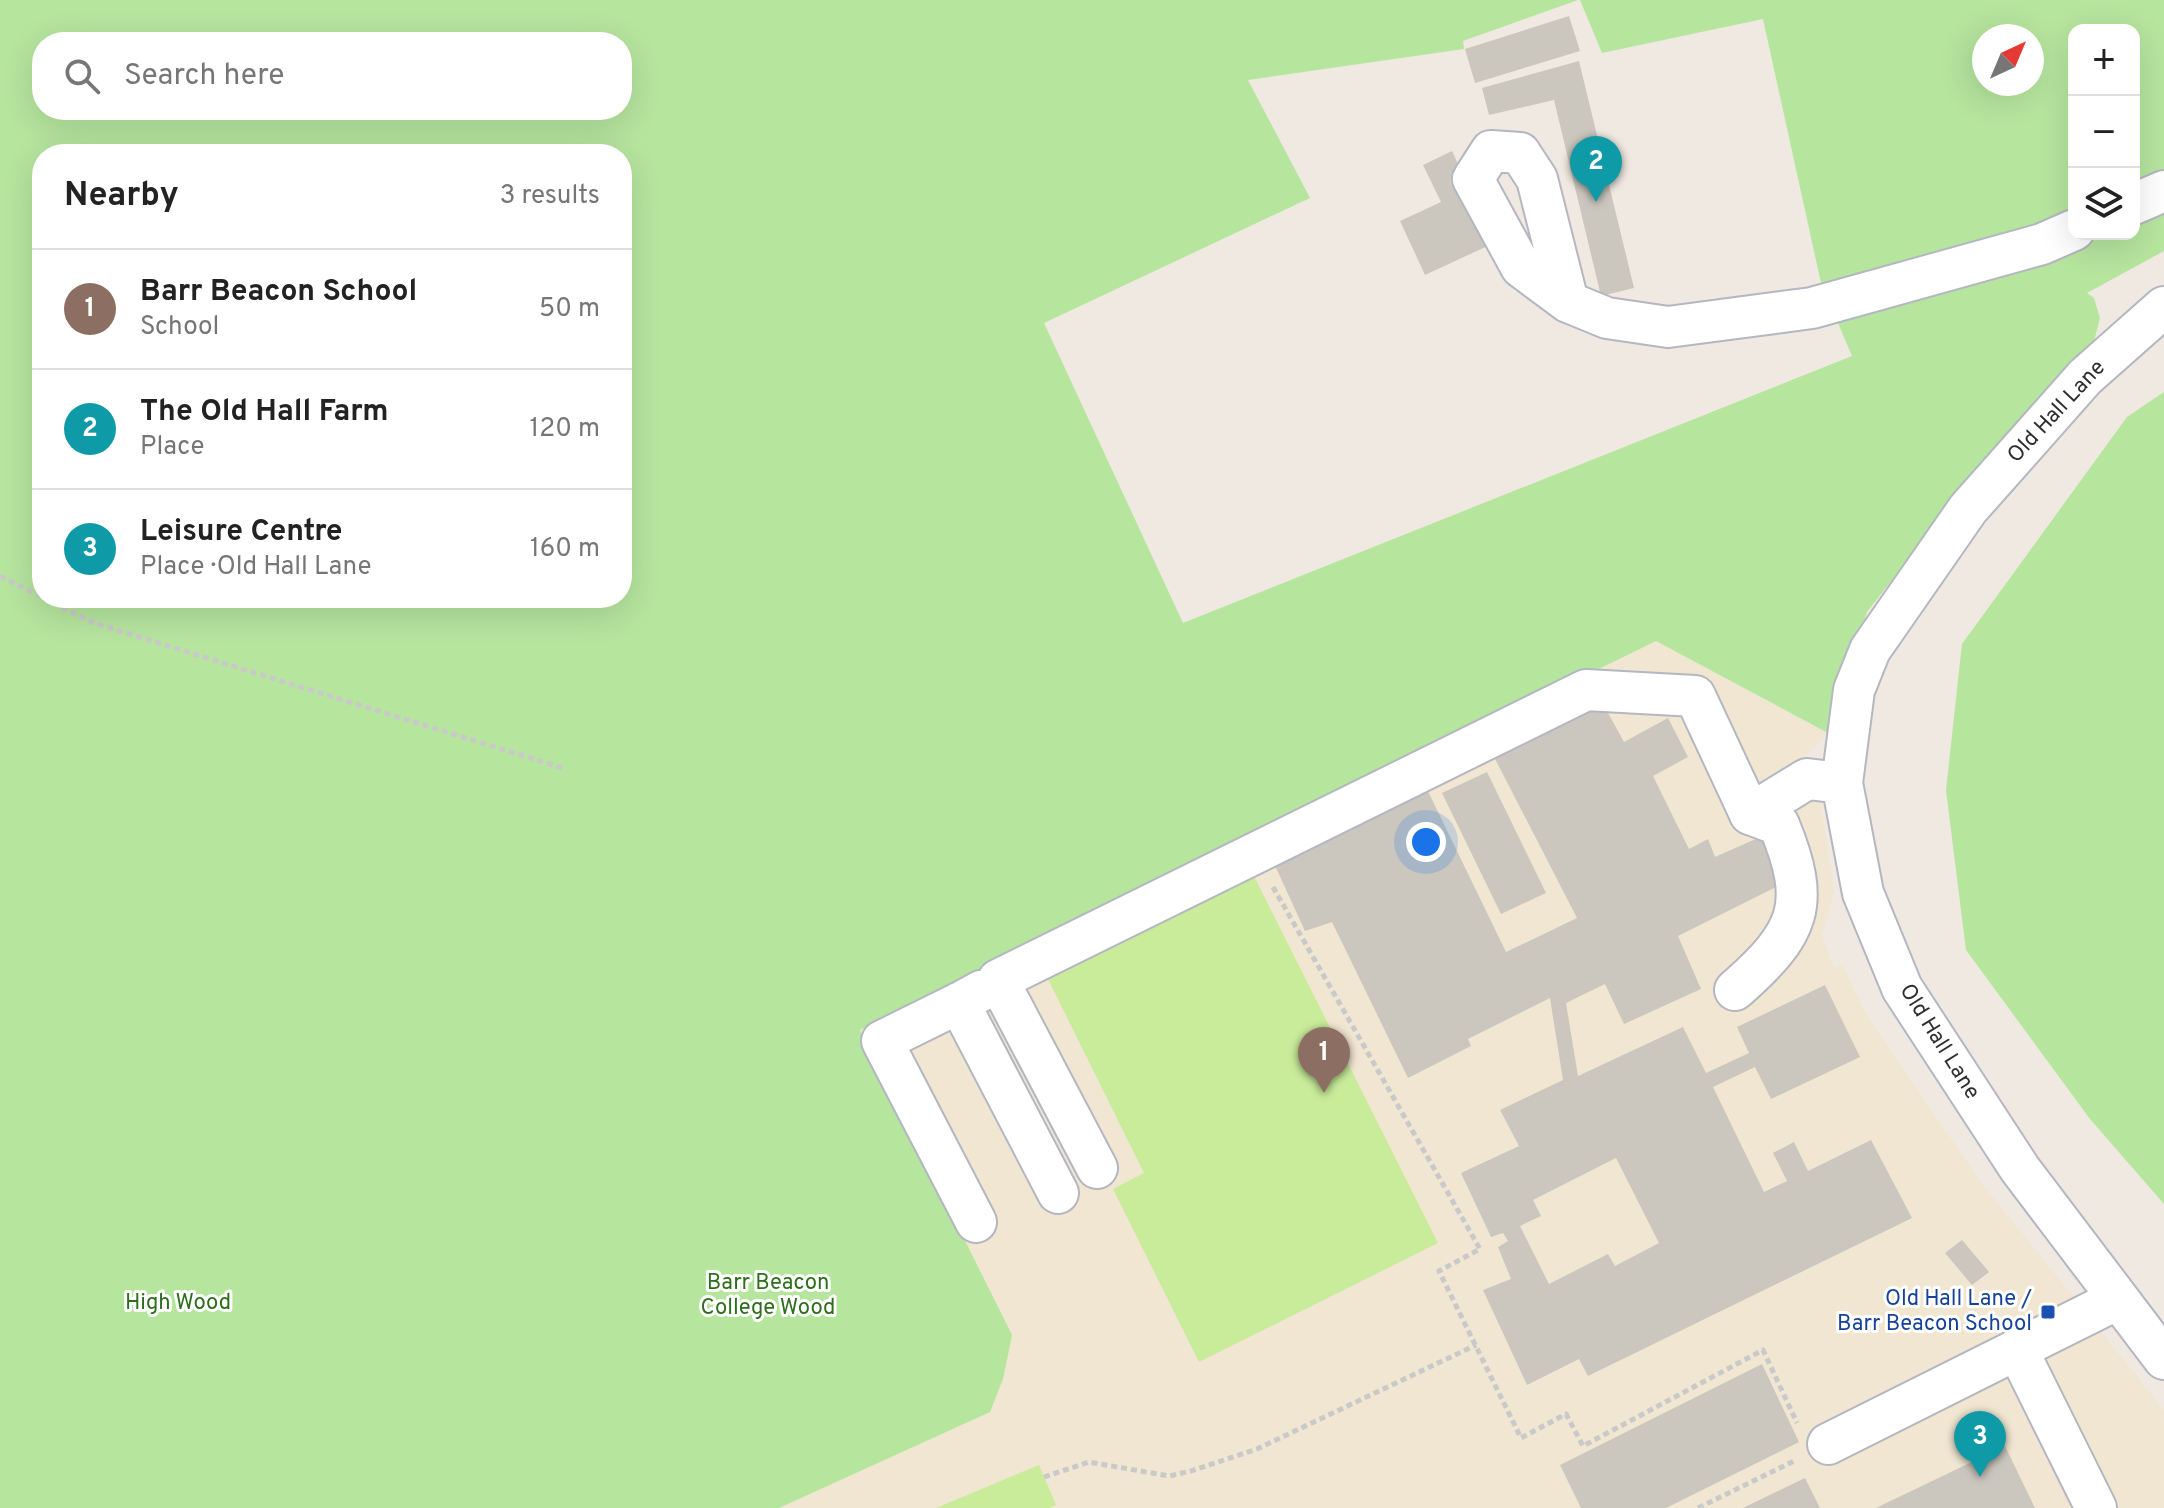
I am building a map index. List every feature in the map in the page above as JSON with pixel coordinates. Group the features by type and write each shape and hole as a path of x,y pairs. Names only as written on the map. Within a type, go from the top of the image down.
{"street":[{"path":"2140,201 2164,191"},
{"path":"1568,302 1607,318 1668,327 1812,308 2042,244 2068,233"},
{"name":"Old Hall Lane","path":"2164,307 2085,377 1968,509 1870,650 1854,690 1842,783 1863,893 1902,988 2020,1169 2164,1359"},
{"path":"976,1222 882,1041 998,980 1586,690 1695,696 1750,814 1779,825 1794,864 1799,903 1766,962 1735,990"},
{"path":"1750,814 1807,779 1842,783"},
{"path":"998,980 1097,1168"},
{"path":"959,1003 1058,1193"},
{"path":"1819,1448 2118,1299"},
{"path":"2017,1349 2096,1508"}],"path":[{"path":"0,576 32,592"},
{"path":"65,608 94,623 566,769"},
{"path":"1255,854 1480,1249 1439,1271 1521,1438 1566,1414 1583,1446 1763,1350 1819,1448 1698,1508"},
{"path":"1044,1477 1089,1462 1169,1476 1191,1471 1257,1449 1476,1345"}],"shaded area":[{"path":"1656,641 1828,733 1802,759 1807,779 1819,792 1834,893 1822,936 1834,967 1843,966 1867,1016 1980,1181 2164,1410 2164,1508 237,1508 860,1030"}],"green space":[{"path":"0,0 1578,0 1463,41 1464,49 1248,80 1310,198 1044,323 1183,623 1852,356 1821,283 1763,19 1602,53 1580,0 2164,0 2164,251 2087,293 2094,298 2100,318 2091,353 1959,494 1867,612 1828,733 1656,641 860,1030 1012,1335 1003,1379 990,1412 779,1508 0,1508"},
{"path":"2164,392 2164,1204 2090,1119 1966,950 1946,790 1962,644 2127,417"},
{"path":"1249,866 1438,1243 1199,1362 1113,1189 1144,1173 1043,969"},
{"path":"1039,1465 1056,1505 1049,1508 936,1508"}],"building":[{"path":"1569,16 1580,51 1475,83 1465,49"},
{"path":"1579,61 1634,288 1601,296 1554,100 1489,115 1482,88"},
{"path":"1452,151 1494,243 1425,275 1400,221 1441,202 1423,165"},
{"path":"1602,702 1624,742 1668,718 1688,757 1653,776 1689,849 1708,839 1715,857 1767,834 1790,880 1678,936 1701,989 1624,1024 1605,984 1566,1003 1578,1076 1683,1027 1706,1073 1749,1053 1737,1027 1825,985 1860,1057 1771,1099 1755,1067 1713,1087 1764,1192 1787,1181 1773,1153 1794,1142 1808,1171 1871,1140 1912,1218 1588,1376 1579,1359 1527,1385 1483,1290 1511,1279 1498,1247 1508,1241 1503,1233 1491,1237 1461,1173 1519,1146 1500,1110 1563,1080 1550,998 1468,1039 1471,1046 1408,1078 1332,922 1305,931 1271,857 1424,783 1506,952 1577,918 1492,753","holes":["1616,1158 1659,1243 1615,1266 1608,1254 1549,1284 1520,1226 1541,1216 1533,1200"]},
{"path":"1487,772 1546,893 1501,914 1442,793"},
{"path":"1962,1240 1989,1272 1972,1285 1945,1253"},
{"path":"1762,1364 1799,1442 1666,1508 1581,1508 1560,1465"},
{"path":"2005,1446 2035,1508 1876,1508"},
{"path":"1805,1478 1820,1508 1743,1508"}],"place":[{"name":"The Old Hall Farm","path":"1596,202"},
{"name":"Barr Beacon School","path":"1324,1093"},
{"name":"Old Hall Lane / Barr Beacon School","path":"2048,1312"},
{"name":"Leisure Centre","path":"1980,1477"}],"park label":[{"name":"Barr Beacon College Wood","path":"768,1296"},
{"name":"High Wood","path":"178,1303"}]}
